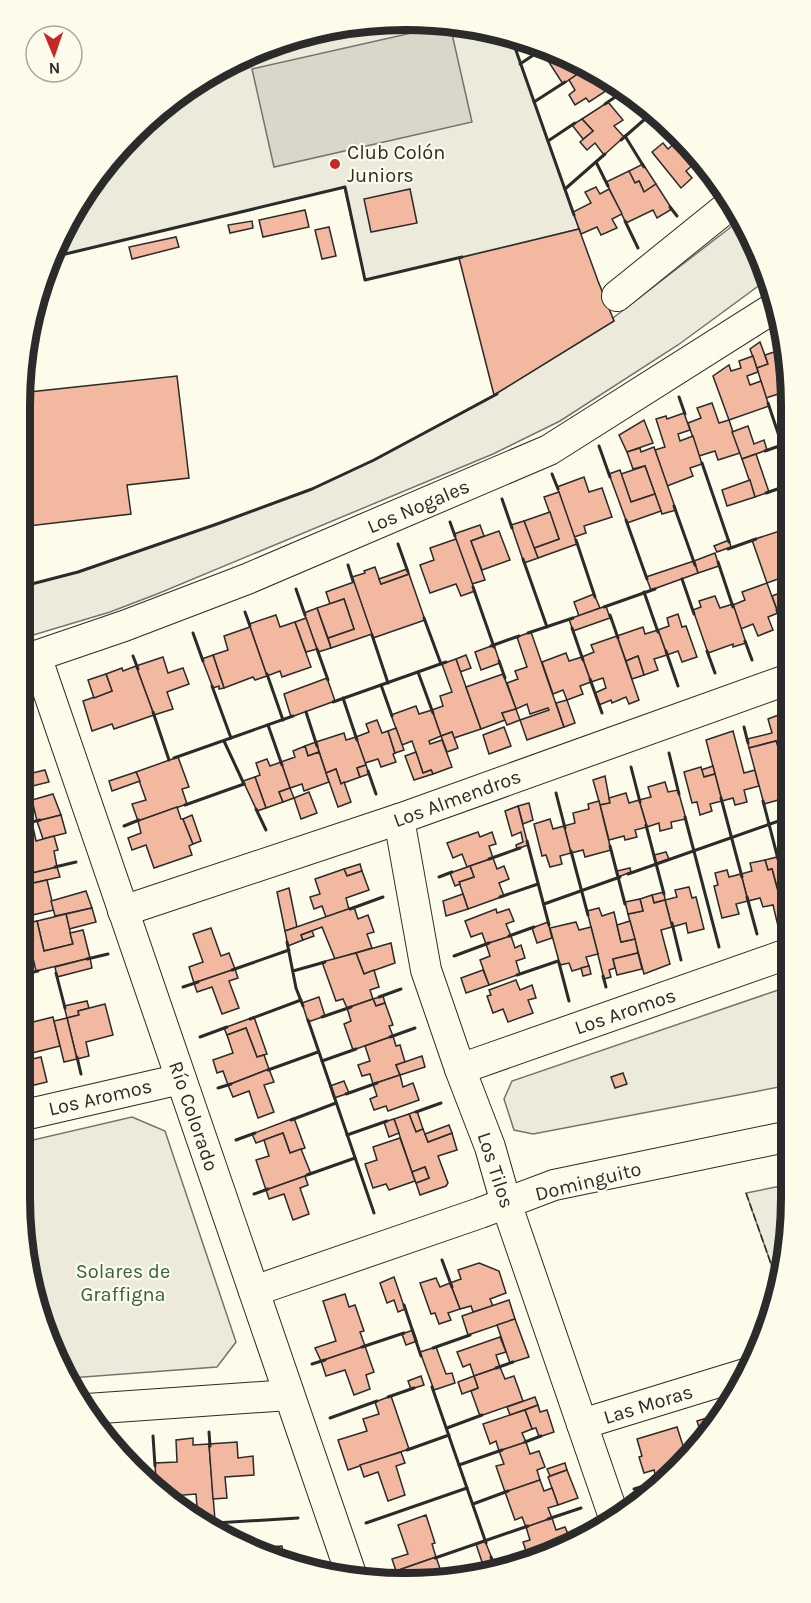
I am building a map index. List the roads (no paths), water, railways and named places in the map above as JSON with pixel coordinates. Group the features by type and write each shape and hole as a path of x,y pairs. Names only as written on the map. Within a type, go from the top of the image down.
{"street":[{"path":"617,296 725,209"},
{"name":"Los Nogales","path":"30,659 247,579 549,450 769,311"},
{"name":"Río Colorado","path":"30,674 123,911 349,1569"},
{"name":"Los Almendros","path":"123,911 399,819 781,682"},
{"name":"Los Tilos","path":"399,819 426,970 490,1148 506,1203 612,1511"},
{"name":"Los Aromos","path":"460,1069 781,956"},
{"name":"Los Aromos","path":"30,1114 181,1079"},
{"name":"Dominguito","path":"254,1291 554,1185 781,1138"},
{"name":"Las Moras","path":"582,1424 735,1377"},
{"path":"95,1408 289,1395"}],"place":[{"name":"Club Colón Juniors","path":"335,164"}],"park label":[{"name":"Solares de Graffigna","path":"123,1282"}]}
